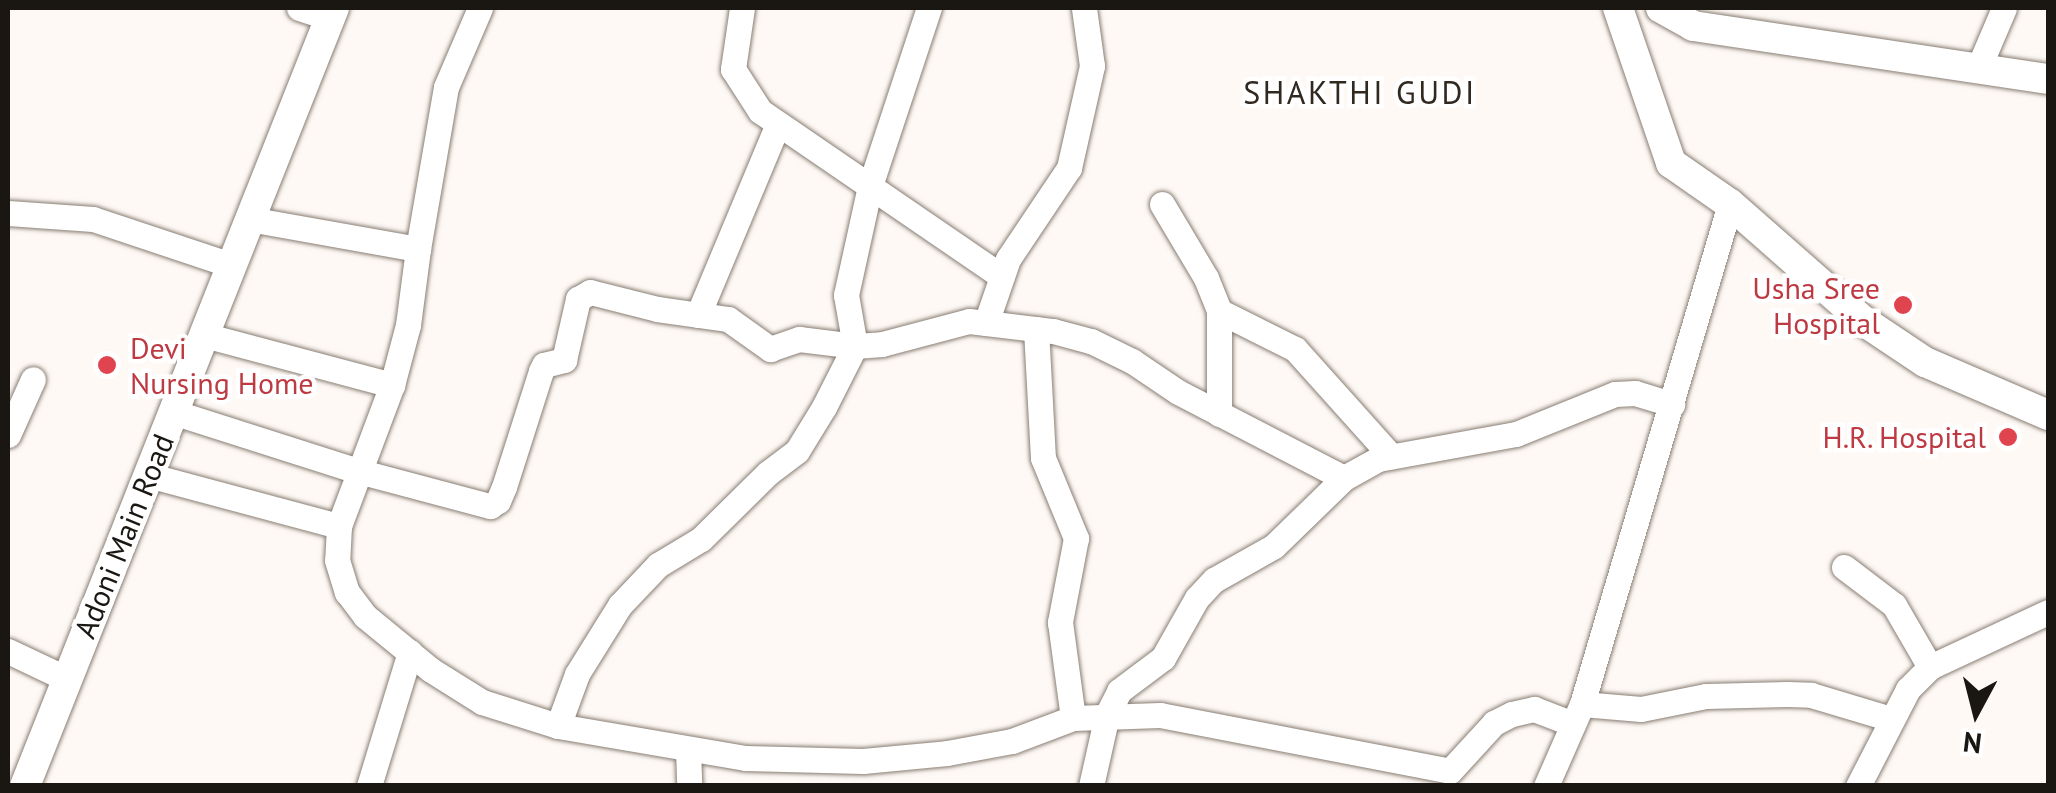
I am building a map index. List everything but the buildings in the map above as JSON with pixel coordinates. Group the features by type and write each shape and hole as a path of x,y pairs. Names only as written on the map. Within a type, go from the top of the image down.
{"street":[{"path":"299,8 332,13"},
{"path":"480,8 446,87 408,325 392,385 339,526 337,560 346,592 365,616 482,702 558,726 745,758 863,761 947,753 1012,740 1073,718 1160,715 1450,771 1494,723 1534,710 1576,714 1641,709 1706,696 1787,694 1811,696 1891,720"},
{"path":"742,8 733,70 760,111 1002,277"},
{"path":"558,726 577,674 620,605 658,565 701,540 754,486 797,451 855,346 846,295 870,186 929,8"},
{"path":"986,322 1008,259 1068,168 1092,66 1084,8"},
{"path":"1618,8 1672,163 1730,204 1862,320 1926,362 2048,415"},
{"path":"1661,8 1694,26 2048,79"},
{"path":"1978,68 2004,8"},
{"name":"Adoni Main Road","path":"25,786 332,13"},
{"path":"698,315 778,124"},
{"path":"1162,204 1206,278 1219,311 1219,414"},
{"path":"1546,786 1576,714 1730,204"},
{"path":"8,213 93,219 231,266"},
{"path":"250,219 418,249"},
{"path":"173,412 358,472 490,506 498,501 504,487 540,371 550,362 564,360 584,292 737,323 770,349 800,339 855,346 898,340 940,325 986,322 1091,341 1219,414 1344,478"},
{"path":"1219,311 1295,349 1390,456"},
{"path":"1036,329 1044,458 1076,538 1060,622 1073,718"},
{"path":"204,335 392,385"},
{"path":"8,435 34,380"},
{"path":"1091,786 1106,715 1119,691 1162,658 1197,598 1214,580 1274,546 1344,478 1390,456 1516,434 1615,394 1635,393 1672,404"},
{"path":"148,475 339,526"},
{"path":"1844,567 1894,605 1930,667"},
{"path":"1858,786 1908,689 1930,667 2048,612"},
{"path":"8,650 67,679"},
{"path":"369,786 410,652"},
{"path":"688,749 689,786"}],"place":[{"name":"Usha Sree Hospital","path":"1903,305"},
{"name":"Devi Nursing Home","path":"107,365"},
{"name":"H.R. Hospital","path":"2008,437"}],"district":[{"name":"SHAKTHI GUDI","path":"1360,92"}]}
